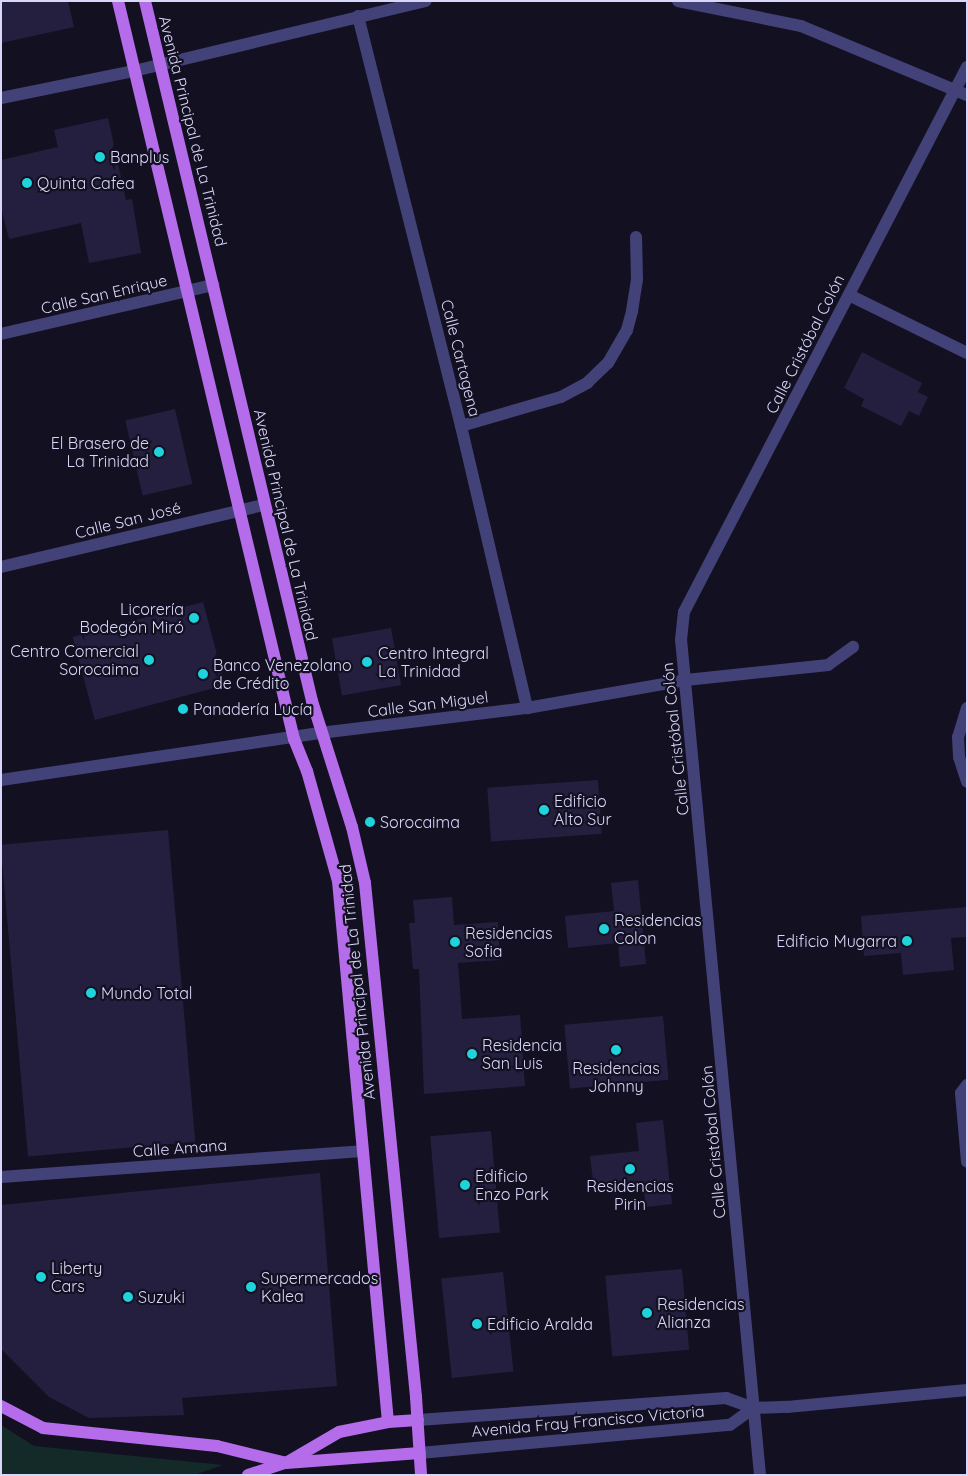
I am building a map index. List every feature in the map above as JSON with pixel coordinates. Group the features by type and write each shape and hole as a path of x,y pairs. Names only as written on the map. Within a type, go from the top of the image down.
{"main road":[{"name":"Avenida Principal de La Trinidad","path":"118,1 237,510 294,739 307,771 338,881 388,1422"},
{"name":"Avenida Principal de La Trinidad","path":"145,1 263,505 320,733 352,827 365,883 418,1420 421,1475"},
{"path":"1,1406 43,1428 217,1446 286,1463 420,1453"},
{"path":"248,1475 286,1463 339,1432 388,1422 418,1420"}],"street":[{"path":"1,98 134,71 426,1"},
{"path":"678,1 801,26 967,95"},
{"name":"Calle Cartagena","path":"358,16 460,426 527,708"},
{"name":"Calle Cristóbal Colón","path":"760,1475 681,640 684,612 967,67"},
{"path":"460,426 561,397 587,383 608,363 627,330 632,311 637,280 636,237"},
{"name":"Calle San Enrique","path":"1,334 213,285"},
{"path":"849,295 967,353"},
{"name":"Calle San José","path":"1,567 263,505"},
{"name":"Calle San Miguel","path":"1,780 294,739 320,733 527,708 686,680 828,665 853,647"},
{"path":"967,708 958,737 958,757 967,782"},
{"path":"967,1085 961,1093 967,1162"},
{"name":"Calle Amana","path":"1,1177 362,1151"},
{"name":"Avenida Fray Francisco Victoria","path":"418,1420 726,1398 753,1408 967,1390"},
{"name":"Avenida Fray Francisco Victoria","path":"420,1453 730,1425 753,1408"}],"green space":[{"path":"1,1425 34,1446 223,1465 194,1475 1,1475"}],"building":[{"path":"1,1 68,1 74,27 1,43"},
{"path":"108,118 126,200 132,199 141,253 89,263 81,223 9,239 1,207 1,160 58,147 54,130"},
{"path":"862,352 922,383 918,392 928,397 919,416 909,411 901,426 861,406 864,399 844,388"},
{"name":"El Brasero de La Trinidad","path":"175,409 192,484 143,495 125,420"},
{"name":"Centro Comercial Sorocaima","path":"203,602 225,685 95,720 73,637"},
{"name":"Centro Integral La Trinidad","path":"391,628 401,685 342,696 332,638"},
{"name":"Edificio Alto Sur","path":"598,780 602,834 491,842 487,788"},
{"name":"Mundo Total","path":"168,830 195,1142 28,1156 1,845"},
{"name":"Residencias Colon","path":"638,880 646,964 620,967 618,943 568,948 565,916 614,911 611,883"},
{"path":"452,897 454,925 498,922 500,960 458,963 462,1019 520,1015 525,1086 424,1094 419,969 413,969 409,923 415,923 413,900"},
{"name":"Edificio Mugarra","path":"967,907 967,937 951,938 954,970 903,975 901,953 864,956 861,916"},
{"name":"Residencias Johnny","path":"663,1016 669,1080 570,1088 564,1025"},
{"name":"Residencias Pirin","path":"663,1120 672,1204 646,1207 643,1183 594,1188 590,1156 639,1151 636,1123"},
{"name":"Edificio Enzo Park","path":"491,1131 500,1233 439,1238 430,1136"},
{"path":"320,1173 337,1386 182,1398 184,1415 89,1418 49,1397 1,1349 1,1205"},
{"name":"Residencias Alianza","path":"682,1269 689,1350 612,1356 605,1276"},
{"name":"Edificio Aralda","path":"503,1272 513,1371 452,1378 441,1278"}],"place":[{"name":"Banplus","path":"100,157"},
{"name":"Quinta Cafea","path":"27,183"},
{"name":"El Brasero de La Trinidad","path":"159,452"},
{"name":"Licorería Bodegón Miró","path":"194,618"},
{"name":"Centro Comercial Sorocaima","path":"149,660"},
{"name":"Centro Integral La Trinidad","path":"367,662"},
{"name":"Banco Venezolano de Crédito","path":"203,674"},
{"name":"Panadería Lucía","path":"183,709"},
{"name":"Edificio Alto Sur","path":"544,810"},
{"name":"Sorocaima","path":"370,822"},
{"name":"Residencias Colon","path":"604,929"},
{"name":"Edificio Mugarra","path":"907,941"},
{"name":"Residencias Sofia","path":"455,942"},
{"name":"Mundo Total","path":"91,993"},
{"name":"Residencias Johnny","path":"616,1050"},
{"name":"Residencia San Luis","path":"472,1054"},
{"name":"Residencias Pirin","path":"630,1169"},
{"name":"Edificio Enzo Park","path":"465,1185"},
{"name":"Liberty Cars","path":"41,1277"},
{"name":"Supermercados Kalea","path":"251,1287"},
{"name":"Suzuki","path":"128,1297"},
{"name":"Residencias Alianza","path":"647,1313"},
{"name":"Edificio Aralda","path":"477,1324"}]}
